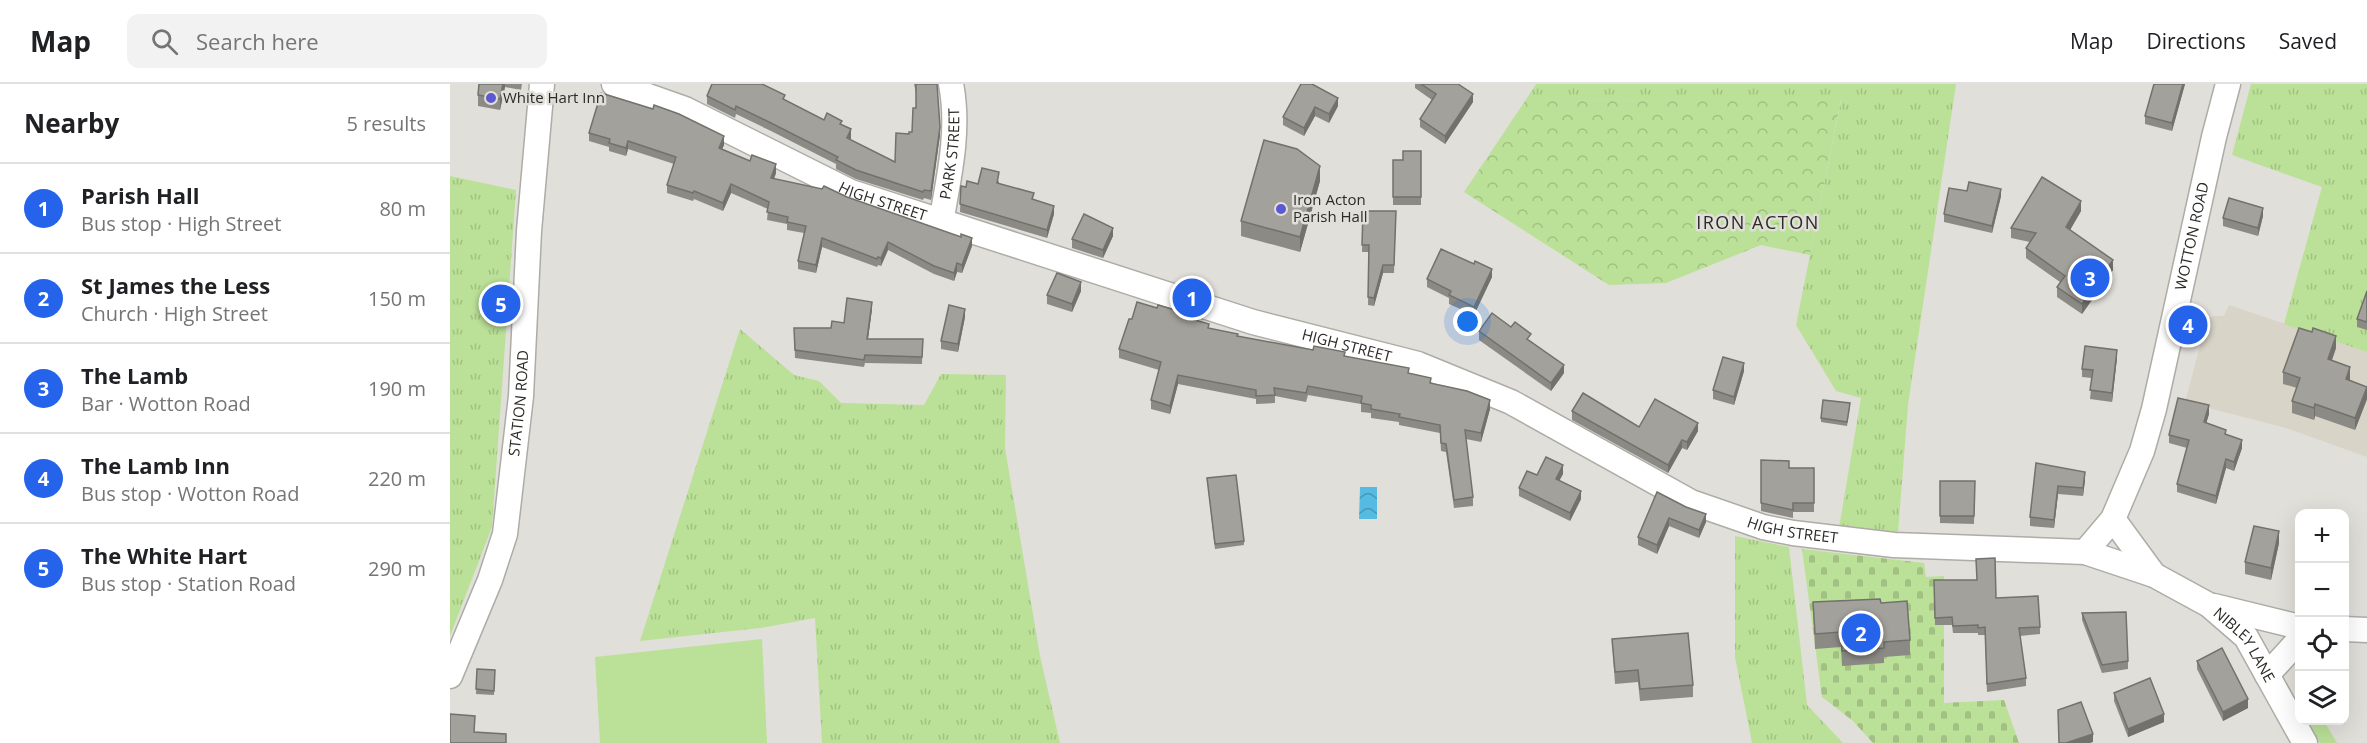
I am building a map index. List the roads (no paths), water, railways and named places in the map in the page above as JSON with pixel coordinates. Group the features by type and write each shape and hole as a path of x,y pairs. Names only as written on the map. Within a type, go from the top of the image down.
{"street":[{"name":"STATION ROAD","path":"450,676 490,580 505,534 521,396 529,231 542,84"},
{"name":"HIGH STREET","path":"614,84 685,109 851,192 1244,320 1418,364 1511,402 1691,502 1763,527 1793,533 1894,545 2085,552"},
{"name":"PARK STREET","path":"941,222 953,149 955,104 951,84"},
{"name":"WOTTON ROAD","path":"2085,552 2112,519 2142,451 2154,409 2214,137 2228,84"},
{"name":"NIBLEY LANE","path":"2112,519 2154,575"},
{"name":"NIBLEY LANE","path":"2085,552 2154,575 2209,605 2247,638 2305,743"},
{"path":"2209,605 2295,626"},
{"path":"2349,629 2367,630"},
{"path":"2267,675 2295,644"}],"water":[{"path":"1360,487 1377,487 1377,519 1359,519"}],"place":[{"name":"White Hart Inn","path":"491,98"},
{"name":"Iron Acton Parish Hall","path":"1281,209"},
{"name":"The Lamb","path":"2090,278"},
{"name":"Parish Hall","path":"1192,298"},
{"name":"The White Hart","path":"501,304"},
{"name":"The Lamb Inn","path":"2188,325"},
{"name":"St James the Less","path":"1861,633"}],"district":[{"name":"IRON ACTON","path":"1758,223"}]}
